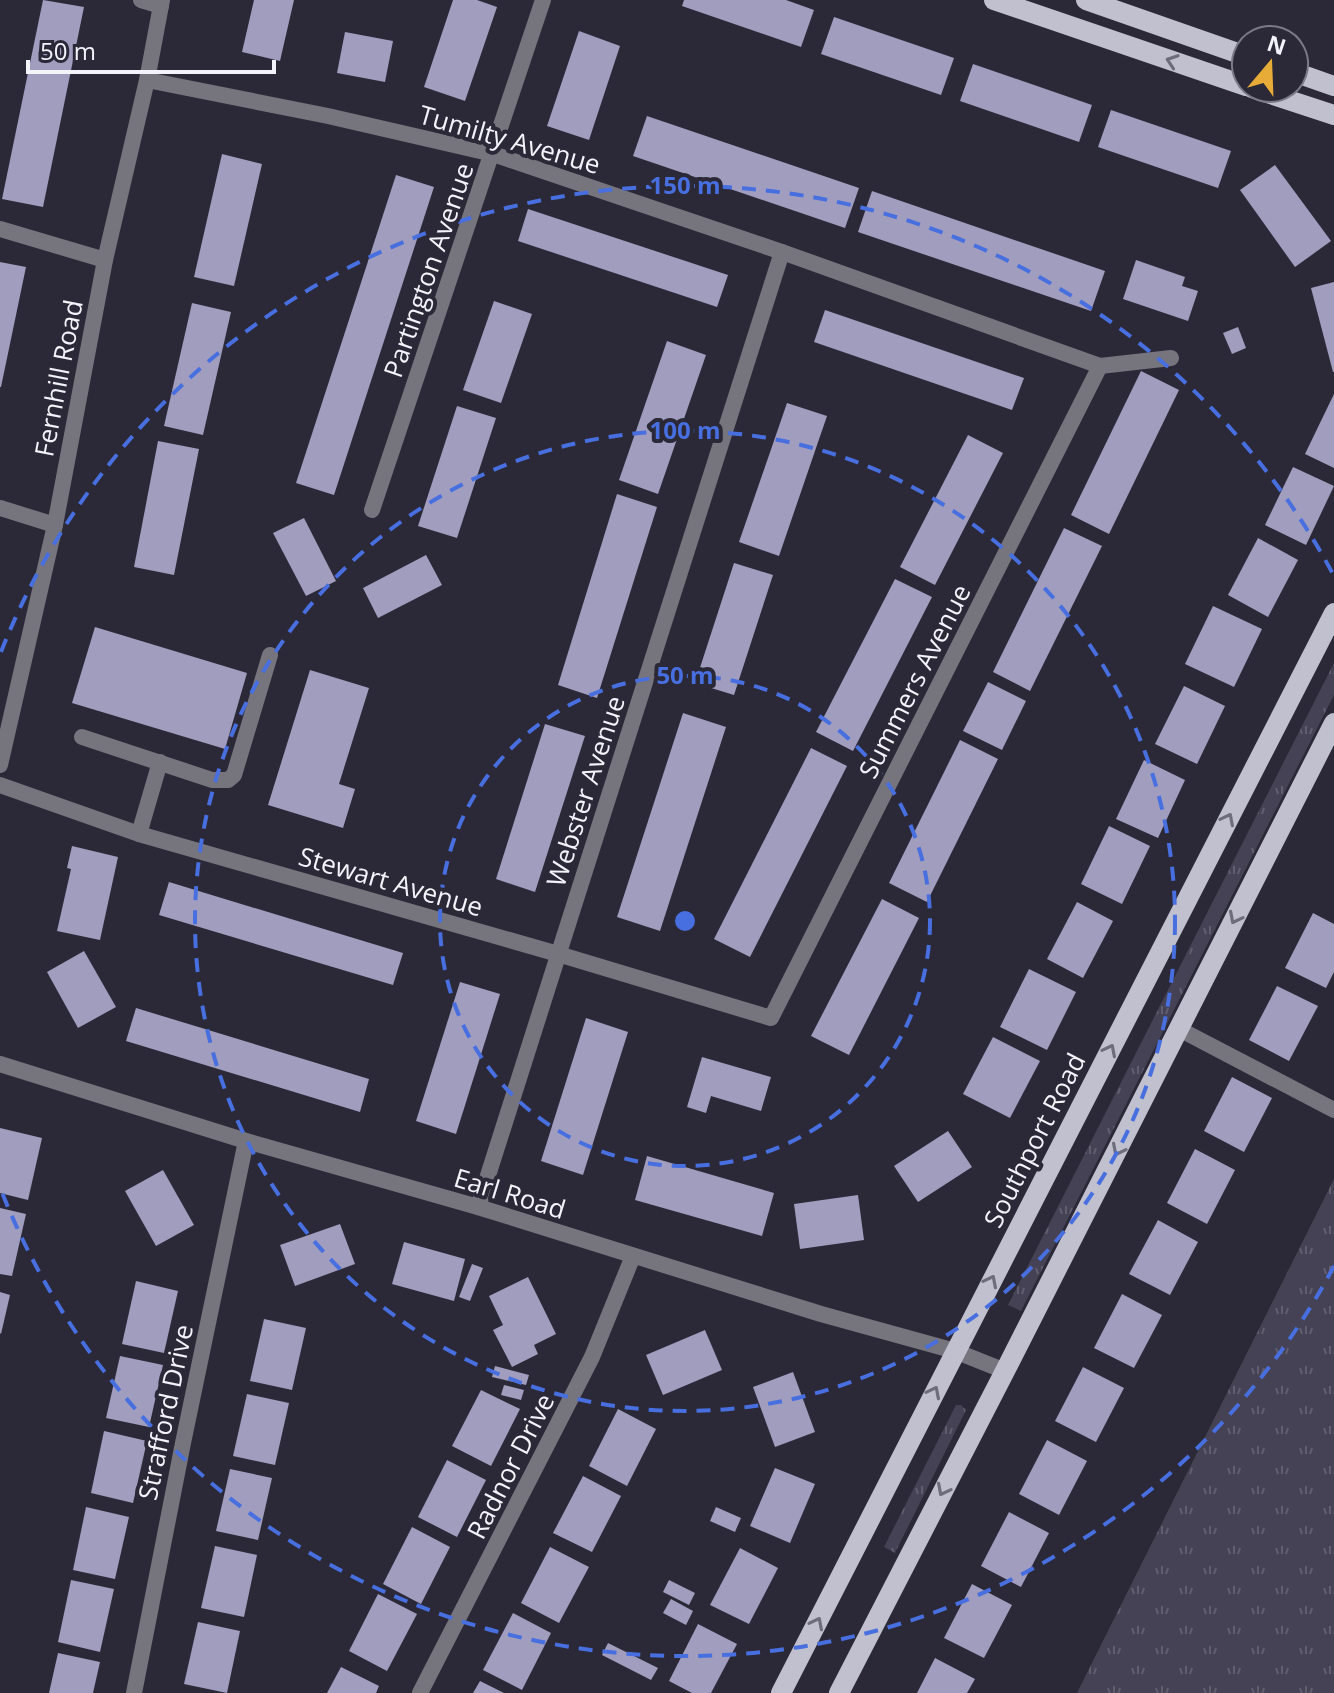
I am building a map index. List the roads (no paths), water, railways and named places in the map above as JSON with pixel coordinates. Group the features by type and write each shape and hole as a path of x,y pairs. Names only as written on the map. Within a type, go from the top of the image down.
{"main road":[{"path":"994,0 1230,81"},
{"path":"1086,0 1230,50"},
{"path":"1310,78 1334,86"},
{"path":"1301,104 1334,115"},
{"name":"Southport Road","path":"781,1693 1334,613"},
{"path":"839,1693 1334,723"}],"street":[{"path":"141,0 161,3"},
{"name":"Partington Avenue","path":"372,510 543,0"},
{"name":"Fernhill Road","path":"0,765 55,525 105,260 147,80 161,3"},
{"name":"Tumilty Avenue","path":"147,80 328,116 493,154 782,252 1100,366 1171,358"},
{"path":"0,229 105,260"},
{"name":"Webster Avenue","path":"478,1207 782,252"},
{"name":"Summers Avenue","path":"771,1018 1100,366"},
{"path":"0,508 55,525"},
{"path":"82,737 212,780 228,780 234,775 270,655"},
{"path":"139,834 160,762"},
{"name":"Stewart Avenue","path":"0,785 139,834 771,1018"},
{"path":"1179,1029 1334,1110"},
{"name":"Earl Road","path":"0,1064 246,1141 478,1207 821,1314 955,1351 1005,1371"},
{"name":"Strafford Drive","path":"134,1693 246,1141"},
{"name":"Radnor Drive","path":"420,1693 592,1357 633,1256"}]}
